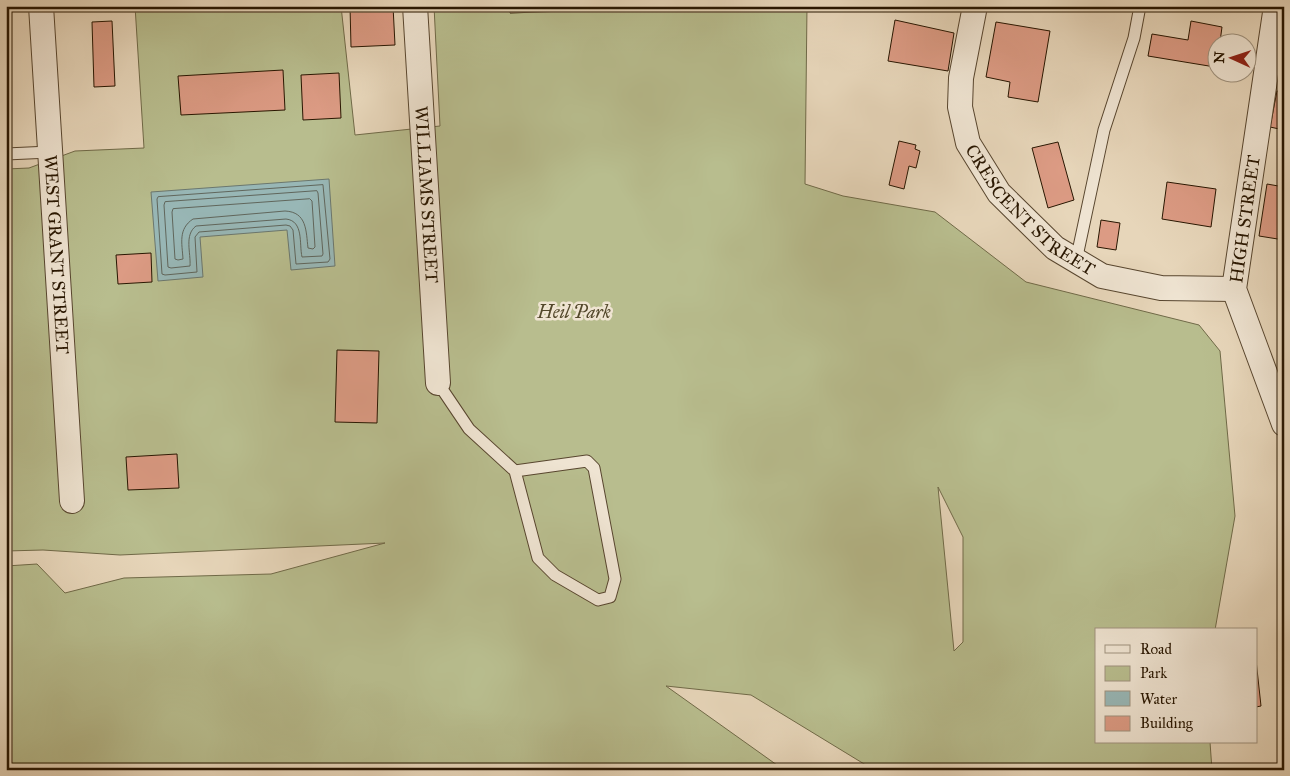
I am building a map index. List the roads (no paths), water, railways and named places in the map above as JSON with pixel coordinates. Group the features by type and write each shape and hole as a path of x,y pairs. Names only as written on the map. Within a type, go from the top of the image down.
{"street":[{"name":"WEST GRANT STREET","path":"41,6 72,502"},
{"name":"WILLIAMS STREET","path":"415,6 438,384"},
{"name":"CRESCENT STREET","path":"975,6 961,78 960,107 968,143 999,193 1054,248 1102,276 1161,288 1234,289"},
{"name":"HIGH STREET","path":"1276,6 1234,289 1284,424"}],"lane":[{"path":"1076,261 1104,130 1134,38 1140,6"},
{"path":"6,154 50,152"},
{"path":"438,384 469,429 515,471 538,558 555,575 598,600 610,597 615,579 594,468 587,461 515,471"}],"water":[{"path":"329,179 335,266 291,270 287,230 200,237 203,277 158,281 151,192"}],"park label":[{"name":"Heil Park","path":"574,312"}]}
